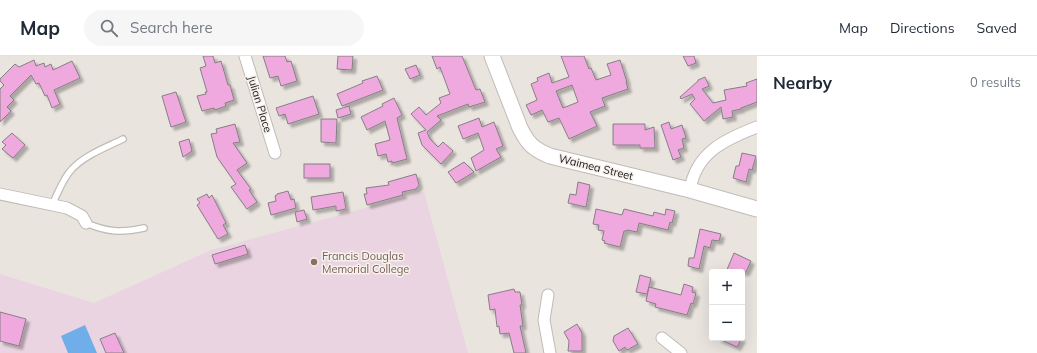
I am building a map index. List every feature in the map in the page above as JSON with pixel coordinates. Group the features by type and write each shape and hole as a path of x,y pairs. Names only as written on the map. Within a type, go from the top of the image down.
{"main road":[{"name":"Waimea Street","path":"492,56 525,139 540,152 550,156 690,190 757,209"}],"street":[{"name":"Julian Place","path":"245,56 275,153"},
{"path":"690,190 691,183 698,168 706,156 714,148 724,141 757,127"},
{"path":"0,194 67,208 82,216 86,223"},
{"path":"548,295 544,320 550,353"},
{"path":"662,338 681,353"}],"lane":[{"path":"52,205 72,168 87,158 123,139"},
{"path":"86,223 100,229 110,231 131,231 144,228"}],"shaded area":[{"name":"Francis Douglas Memorial College","path":"424,192 468,353 0,353 0,274 94,303 211,250"}],"water":[{"path":"85,325 97,353 68,353 61,336"}],"building":[{"path":"203,56 213,56 215,63 221,61 234,100 225,103 226,106 215,110 214,108 202,111 197,96 206,94 205,92 207,92 200,68 206,66"},
{"path":"263,56 285,56 287,62 291,61 297,81 281,86 278,76 270,78"},
{"path":"338,56 353,56 352,70 337,69"},
{"path":"432,56 462,56 476,90 480,89 485,102 469,107 468,104 437,116 441,120 427,132 430,139 438,147 443,142 453,151 441,164 422,145 418,133 426,130 411,114 419,107 426,115 441,103 439,98 450,94 440,67 437,69"},
{"path":"561,56 584,56 589,69 591,68 596,80 611,75 607,64 620,60 628,89 602,98 605,106 590,112 597,126 569,139 559,118 548,122 542,110 531,115 526,105 537,100 531,84 538,81 537,78 549,73 552,83 569,77","holes":["572,85 578,102 563,108 556,91"]},
{"path":"683,56 694,56 696,63 688,66"},
{"path":"34,60 36,66 44,63 45,67 51,64 53,70 72,61 80,78 54,90 60,104 52,108 47,95 45,96 39,83 36,84 31,75 10,96 14,100 7,107 11,111 0,122 0,89 4,85 0,79 15,64 19,67"},
{"path":"416,65 420,75 410,79 405,69"},
{"path":"377,76 383,90 342,106 337,94 363,83 362,81"},
{"path":"705,77 709,86 702,89 713,103 726,100 724,90 747,86 746,83 757,79 757,102 732,111 733,117 723,119 721,107 704,121 690,104 695,99 692,94 681,99 680,97 698,80"},
{"path":"176,92 186,122 171,127 162,96"},
{"path":"313,96 319,114 288,124 285,114 279,116 276,108"},
{"path":"394,98 402,115 397,118 407,159 392,163 392,161 388,162 386,154 378,156 375,144 390,140 385,121 367,130 361,117 383,106 382,104"},
{"path":"349,106 351,114 338,118 336,110"},
{"path":"479,118 482,127 494,122 503,146 496,149 501,157 476,171 471,158 484,150 478,133 463,139 458,126"},
{"path":"321,119 337,119 336,143 321,142"},
{"path":"669,122 671,129 682,125 686,138 682,139 684,148 678,150 681,157 673,160 661,125"},
{"path":"235,124 240,142 233,143 247,163 237,170 251,189 249,190 257,202 247,209 231,187 236,184 217,157 211,134 217,133 216,129"},
{"path":"613,124 645,124 645,130 654,127 655,148 640,148 640,145 613,145"},
{"path":"12,133 25,145 13,158 2,149 6,145 2,142"},
{"path":"189,139 192,151 183,157 179,142"},
{"path":"742,153 756,156 752,170 749,169 746,182 733,178 736,166 739,166"},
{"path":"464,162 474,172 456,183 448,172"},
{"path":"304,164 330,164 330,178 304,178"},
{"path":"416,174 419,185 416,189 402,192 403,195 367,205 364,194 367,194 366,188 389,185 388,182"},
{"path":"578,182 590,185 586,207 568,203 570,194 576,195"},
{"path":"288,191 291,200 294,199 296,208 271,215 268,203 276,201 275,196 277,194"},
{"path":"343,192 346,209 336,211 336,206 313,210 311,197"},
{"path":"207,194 209,198 212,195 226,223 223,225 228,234 218,239 197,205 200,203 197,199"},
{"path":"596,209 622,215 624,209 653,216 654,212 665,215 666,209 675,211 672,223 670,222 668,230 639,223 637,232 627,230 624,231 620,247 604,243 605,241 602,240 604,231 598,230 599,225 593,224"},
{"path":"304,210 307,219 297,222 295,212"},
{"path":"700,229 721,234 719,241 712,240 710,248 704,246 699,269 688,266 689,258 694,258"},
{"path":"245,245 248,254 215,264 212,255"},
{"path":"734,253 751,261 746,272 745,269 727,269"},
{"path":"640,275 651,278 647,294 636,292"},
{"path":"684,284 693,287 692,292 696,293 693,304 691,303 687,315 655,307 656,304 646,301 649,287 681,295"},
{"path":"514,289 515,292 520,292 523,326 520,326 526,353 514,353 509,333 500,334 499,326 497,327 495,309 490,310 488,295"},
{"path":"0,312 26,319 19,346 0,341"},
{"path":"577,324 582,333 582,351 568,351 569,341 564,332"},
{"path":"628,328 638,344 627,350 625,347 619,351 613,341 614,336"},
{"path":"115,333 124,353 106,353 100,339"},
{"path":"724,341 740,341 737,347"}],"place":[{"name":"Francis Douglas Memorial College","path":"314,262"}]}
